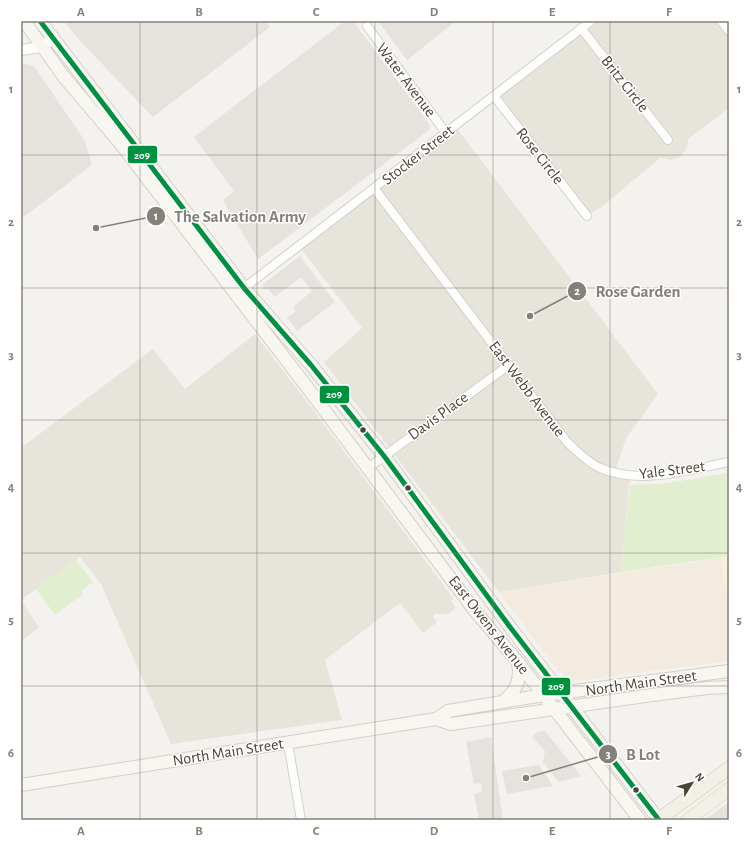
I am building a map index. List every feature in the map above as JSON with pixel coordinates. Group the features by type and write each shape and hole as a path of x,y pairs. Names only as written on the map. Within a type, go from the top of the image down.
{"main road":[{"name":"East Owens Avenue","path":"24,21 41,47 120,143 298,375 475,611 518,662 640,820"},
{"name":"East Owens Avenue","path":"40,21 244,288 311,365 381,459 427,514 510,627 658,820"},
{"path":"298,375 311,365"},
{"path":"502,702 514,693 518,686 520,672 518,662"},
{"name":"North Main Street","path":"21,785 436,719 448,711 544,695 729,671"},
{"name":"North Main Street","path":"436,719 451,724 707,688 729,687"},
{"path":"658,820 729,768"},
{"path":"688,820 729,789"}],"street":[{"name":"Stocker Street","path":"244,288 591,21"},
{"path":"721,21 729,31"},
{"name":"Water Avenue","path":"367,26 446,133"},
{"name":"Britz Circle","path":"582,28 668,140"},
{"path":"21,50 41,47 54,39"},
{"name":"Rose Circle","path":"494,96 587,216"},
{"name":"East Webb Avenue","path":"374,188 567,442 590,462 615,472"},
{"name":"Davis Place","path":"368,468 509,365"},
{"name":"Yale Street","path":"615,472 641,476 729,462"},
{"path":"288,743 302,820"}],"shaded area":[{"path":"64,21 265,21 270,27 153,117 81,42"},
{"path":"345,21 353,21 430,125 429,130 258,259 223,200 234,191 194,137"},
{"path":"378,21 456,21 407,60"},
{"path":"591,21 721,21 729,31 729,108 688,139 687,148 680,157 671,160 660,158 603,206 587,216 494,96"},
{"path":"21,63 34,66 85,141 92,165 21,219"},
{"path":"455,126 658,394 626,438 615,472 630,476 621,572 499,592 324,362 362,328 299,246"},
{"path":"300,256 335,302 297,331 287,318 296,311 293,307 312,291 301,277 275,297 268,289 264,290 263,284"},
{"path":"255,334 454,599 451,601 456,608 448,614 435,614 433,616 437,622 423,633 400,603 325,660 342,720 171,744 101,584 80,557 21,600 21,446 22,447 153,349 185,389"},
{"path":"721,558 729,607 729,661 577,681 569,680 556,668 499,592"},
{"path":"21,601 39,627 21,642"},
{"path":"545,731 581,776 558,782 543,762 545,751 532,737 537,732"},
{"path":"491,737 503,820 479,820 474,794 482,792 481,783 474,784 466,742"},
{"path":"539,765 553,786 507,794 502,771"},
{"path":"729,802 729,820 704,820"}],"green space":[{"path":"729,473 729,556 621,572 630,485 661,484"},
{"path":"76,560 93,582 81,591 83,594 55,615 36,589"}],"sand":[{"path":"729,556 729,607 721,558"}],"transit line":[{"name":"209","path":"40,21 244,288 311,365 384,456 510,627 659,820"}],"place":[{"name":"The Salvation Army","path":"96,228"},
{"name":"Rose Garden","path":"530,316"},
{"name":"B Lot","path":"526,778"}]}
